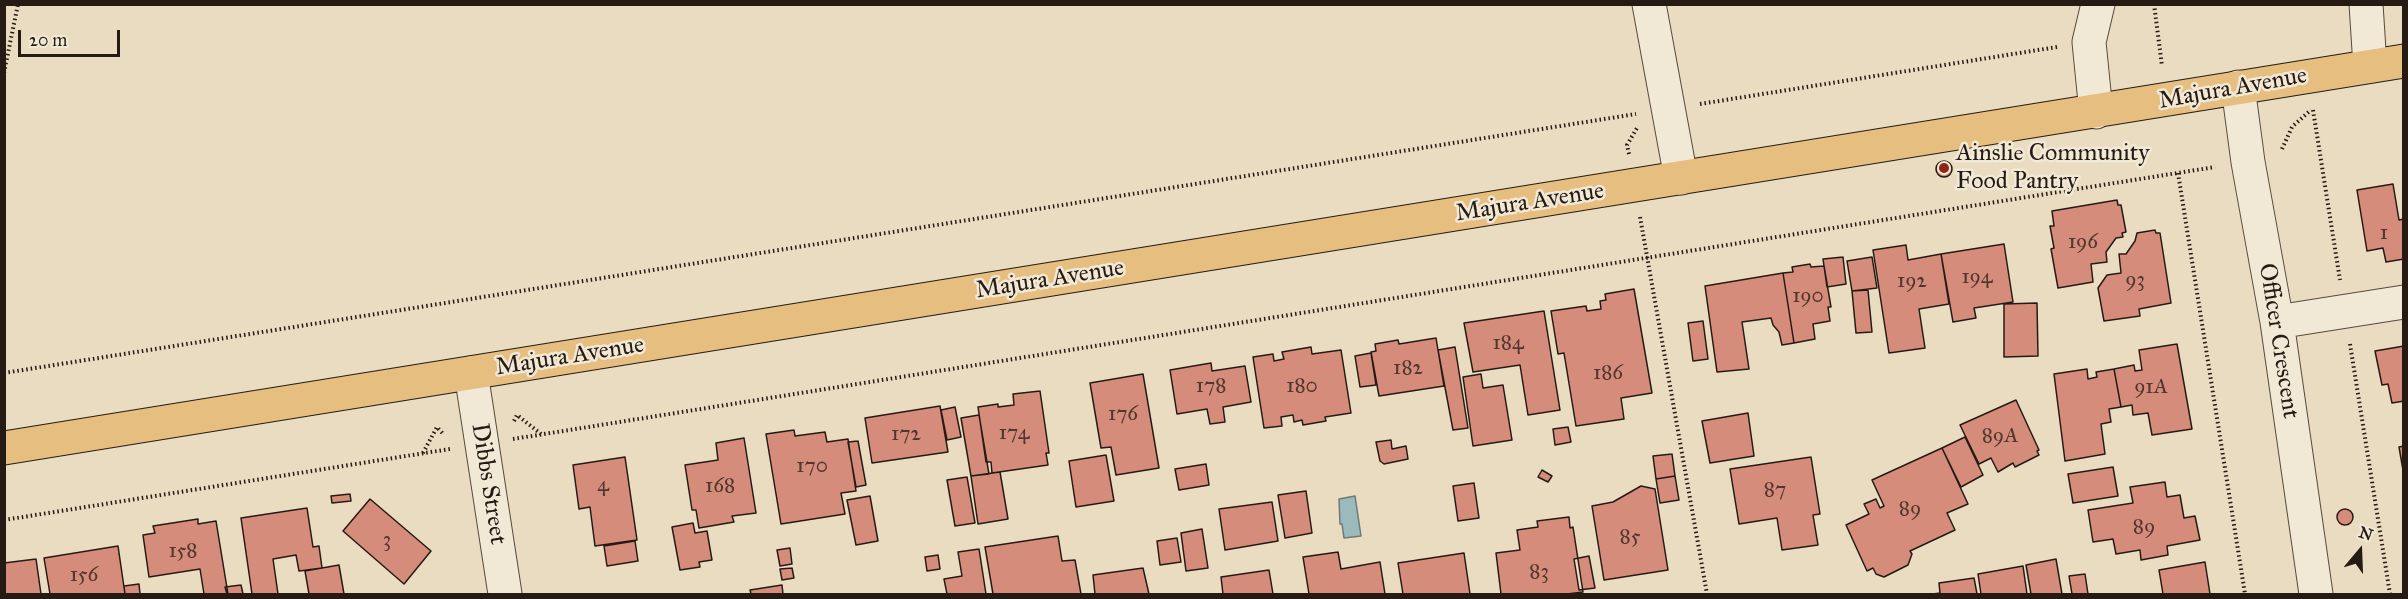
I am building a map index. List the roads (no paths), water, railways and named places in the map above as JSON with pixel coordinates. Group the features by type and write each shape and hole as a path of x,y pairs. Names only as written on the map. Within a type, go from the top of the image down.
{"main road":[{"name":"Majura Avenue","path":"4,448 2403,61"}],"street":[{"path":"1650,4 1681,178"},
{"path":"2096,112 2089,42 2098,4"},
{"path":"2366,4 2370,66"},
{"name":"Officer Crescent","path":"2238,87 2248,162 2277,322 2316,594"},
{"path":"2277,322 2403,302"},
{"name":"Dibbs Street","path":"471,373 505,594"}],"water":[{"path":"1355,496 1361,536 1344,538 1342,524 1340,524 1339,499"}],"place":[{"name":"Ainslie Community Food Pantry","path":"1944,168"}]}
